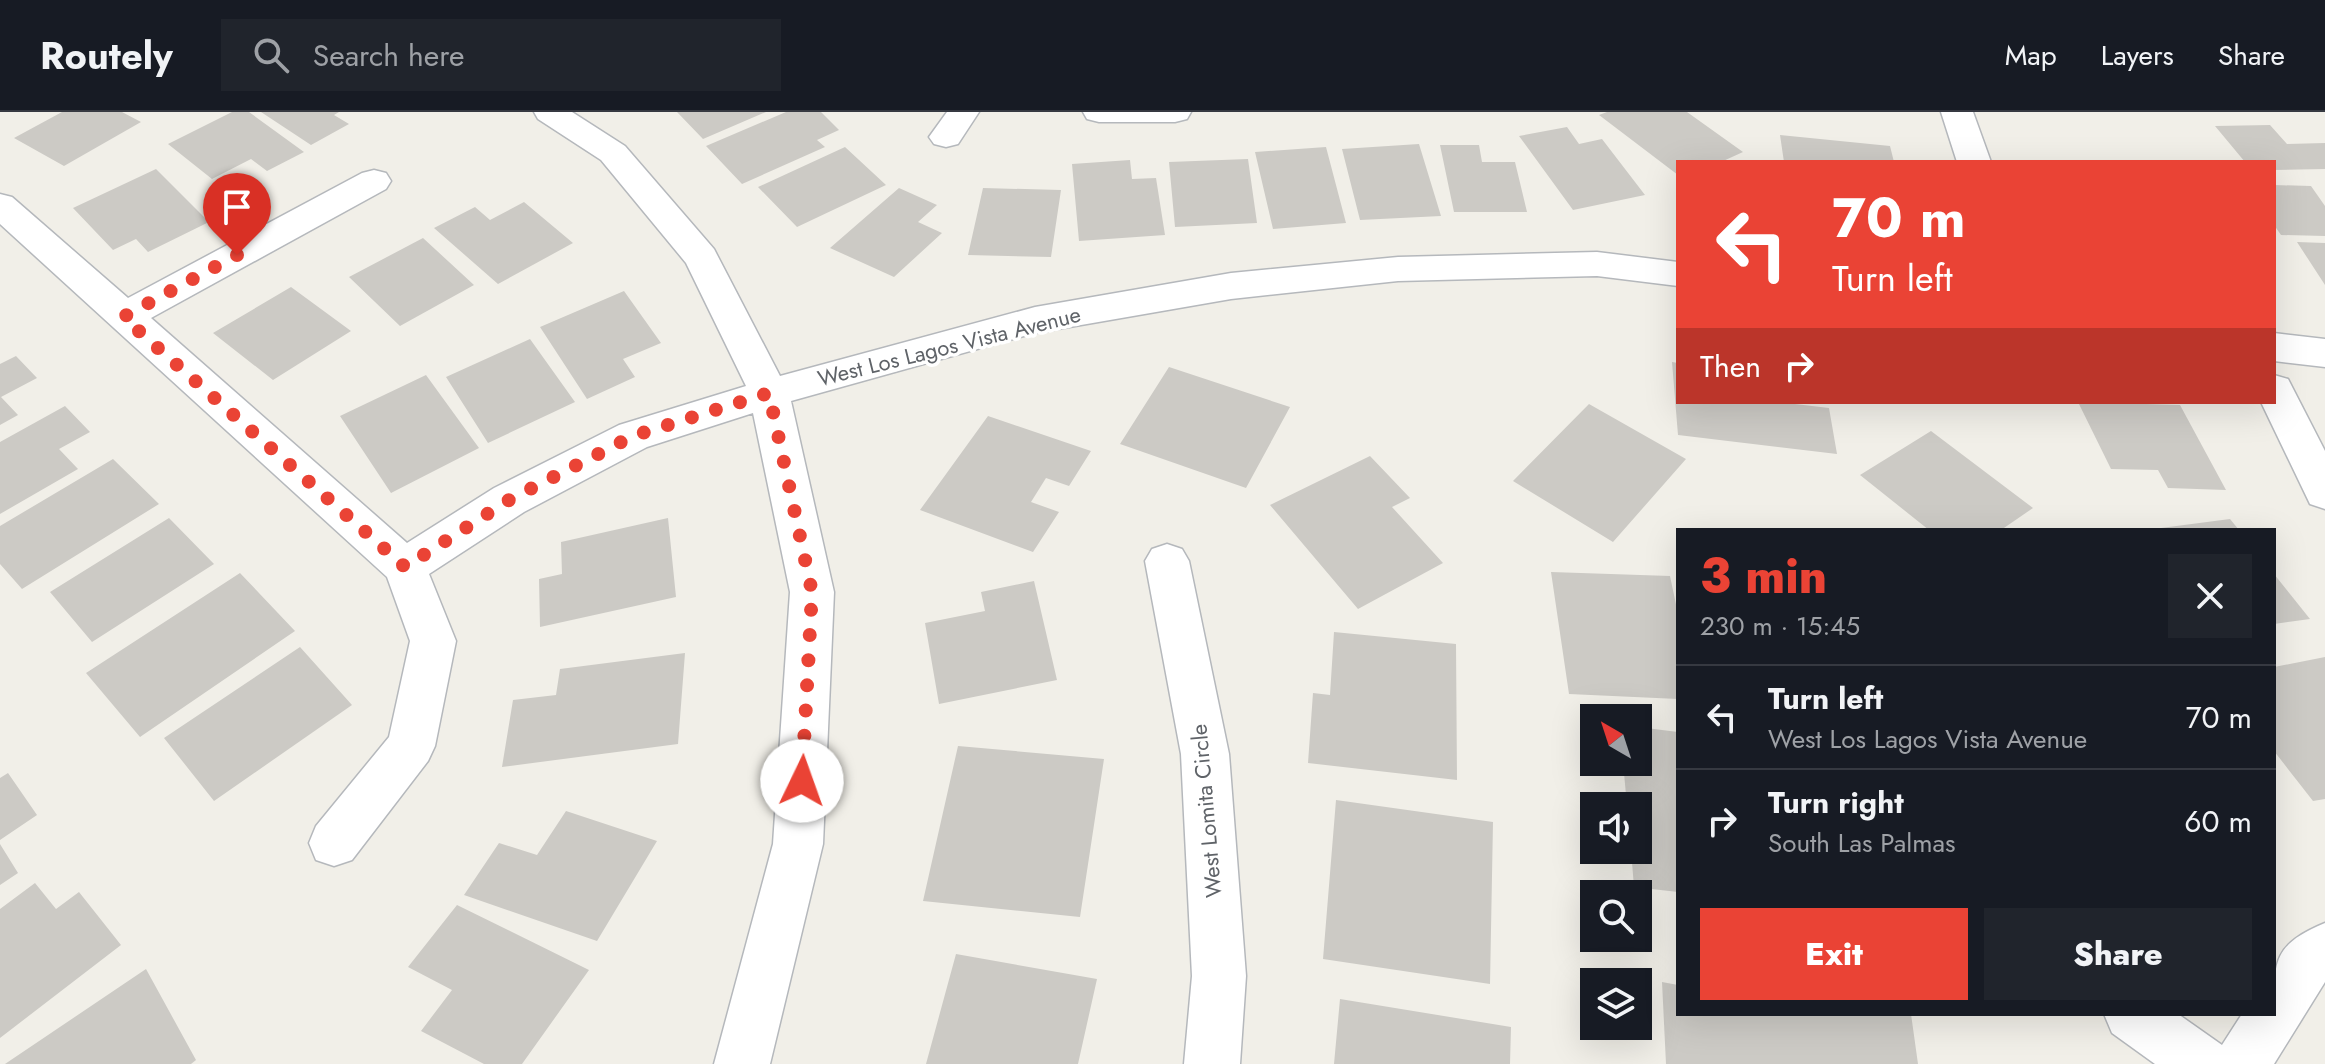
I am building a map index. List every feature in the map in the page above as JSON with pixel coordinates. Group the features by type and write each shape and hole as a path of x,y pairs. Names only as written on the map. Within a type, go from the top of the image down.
{"street":[{"path":"550,112 613,153 701,258 769,393 812,592 798,844 742,1064"},
{"path":"1099,112 1175,112"},
{"path":"1957,112 1973,160"},
{"path":"123,317 374,181"},
{"path":"0,205 405,567 433,641 411,746 334,843"},
{"name":"West Los Lagos Vista Avenue","path":"405,567 509,500 633,436 769,393 1035,320 1231,286 1398,269 1597,264 1676,274"},
{"path":"2276,347 2325,353"},
{"path":"2276,393 2325,493"},
{"name":"West Lomita Circle","path":"1167,561 1205,754 1219,976 1212,1064"},
{"path":"2276,1011 2307,962 2325,949"},
{"path":"2134,1016 2202,1064"},
{"path":"2242,1064 2273,1016"}],"building":[{"path":"62,112 122,112 141,122 64,166 14,138"},
{"path":"232,112 249,112 304,152 267,171 251,159 212,179 168,144"},
{"path":"261,112 339,112 334,115 349,124 311,145"},
{"path":"677,112 766,112 703,139"},
{"path":"786,112 821,112 839,130 817,140 825,147 742,184 706,146"},
{"path":"1607,112 1687,112 1743,152 1725,160 1676,160 1676,173 1599,115"},
{"path":"2270,125 2287,144 2325,143 2325,169 2276,170 2276,160 2243,160 2215,126"},
{"path":"1567,127 1579,144 1602,139 1645,195 1573,210 1519,136"},
{"path":"1780,135 1890,146 1894,160 1784,160"},
{"path":"1419,144 1441,216 1360,220 1342,149"},
{"path":"1440,145 1479,145 1482,162 1515,162 1527,212 1454,212"},
{"path":"845,147 886,185 797,227 758,187"},
{"path":"1326,147 1346,223 1273,229 1255,152"},
{"path":"1248,159 1257,223 1175,227 1169,162"},
{"path":"1130,160 1132,179 1156,178 1165,235 1079,241 1072,164"},
{"path":"156,169 209,222 148,252 136,239 113,250 73,208"},
{"path":"2276,185 2311,186 2325,206 2325,236 2281,235 2276,228"},
{"path":"899,188 937,205 918,222 942,233 894,277 830,248"},
{"path":"983,188 1061,190 1051,257 968,255"},
{"path":"524,202 573,243 498,284 434,228 475,207 490,220"},
{"path":"423,238 474,285 400,326 349,277"},
{"path":"2297,242 2325,243 2325,285"},
{"path":"291,287 351,331 273,380 213,333"},
{"path":"624,291 661,343 623,359 635,377 587,399 540,327"},
{"path":"530,339 575,402 488,443 446,377"},
{"path":"16,356 37,378 1,397 18,415 0,425 0,364"},
{"path":"1672,362 1676,363 1676,404 1794,404 1829,408 1837,454 1678,435"},
{"path":"1169,367 1290,407 1246,488 1120,444"},
{"path":"426,375 479,448 391,493 340,416"},
{"path":"1589,404 1686,459 1613,542 1513,481"},
{"path":"2079,404 2180,405 2226,490 2168,488 2158,470 2111,469"},
{"path":"65,406 90,432 59,449 78,469 0,514 0,442"},
{"path":"988,416 1091,451 1069,486 1046,478 1031,502 1059,512 1033,552 920,510"},
{"path":"1931,431 2033,508 2004,528 1926,528 1860,475"},
{"path":"1370,456 1410,498 1392,507 1443,563 1358,609 1270,505"},
{"path":"113,459 159,504 22,589 0,564 0,526"},
{"path":"169,518 214,564 92,642 50,592"},
{"path":"668,518 676,597 540,627 539,579 562,574 561,542"},
{"path":"2230,519 2237,528 2161,528"},
{"path":"1551,572 1670,576 1676,604 1676,699 1569,694"},
{"path":"240,573 295,631 140,737 86,673"},
{"path":"2276,576 2310,619 2276,624"},
{"path":"1034,581 1057,680 939,704 925,623 985,611 981,592"},
{"path":"1334,632 1456,644 1457,780 1308,763 1313,693 1330,695"},
{"path":"300,647 352,705 214,801 164,738"},
{"path":"685,653 678,744 502,767 513,700 556,695 560,669"},
{"path":"2325,657 2325,799 2313,801 2276,754 2276,667"},
{"path":"1652,729 1676,732 1676,892 1652,889 1652,880 1633,880 1632,864 1652,864 1652,792 1626,792 1624,776 1652,776"},
{"path":"958,746 1104,759 1080,917 923,901"},
{"path":"8,773 37,815 0,840 0,778"},
{"path":"1336,800 1493,822 1490,984 1323,959"},
{"path":"566,811 657,841 597,941 464,895 499,843 537,855"},
{"path":"0,844 18,873 0,885"},
{"path":"35,883 56,909 79,892 121,945 0,1038 0,909"},
{"path":"457,905 589,970 522,1064 484,1064 421,1031 452,990 408,967"},
{"path":"956,954 1097,979 1078,1064 926,1064"},
{"path":"146,969 196,1060 191,1064 5,1064"},
{"path":"1662,982 1676,985 1676,1016 1911,1016 1918,1064 1666,1064"},
{"path":"1340,999 1511,1027 1510,1064 1334,1064"}],"route":[{"path":"237,255 123,317 405,567 509,500 633,436 769,393 812,592 802,781"}]}
